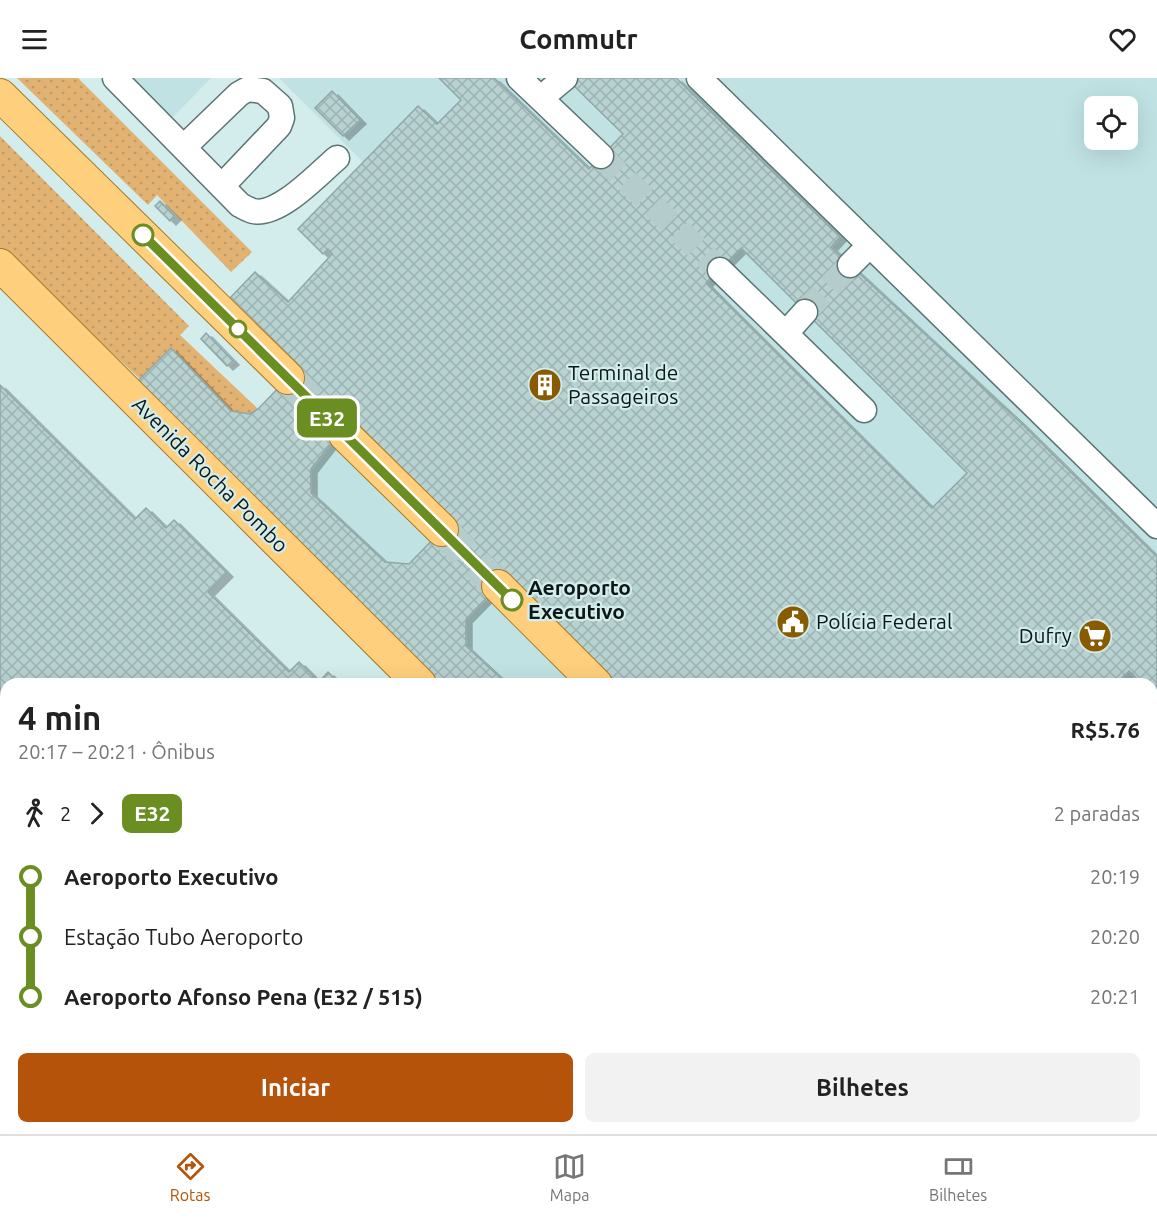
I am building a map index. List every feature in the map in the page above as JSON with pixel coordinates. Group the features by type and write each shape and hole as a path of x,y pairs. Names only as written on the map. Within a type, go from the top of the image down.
{"main road":[{"path":"0,95 288,378"},
{"name":"Avenida Rocha Pombo","path":"0,265 414,678"},
{"path":"345,435 442,531"},
{"path":"498,586 590,678"}],"lane":[{"path":"116,78 240,205 254,211 269,210 284,203 338,158"},
{"path":"519,78 601,156"},
{"path":"541,99 565,78"},
{"path":"699,78 1157,526"},
{"path":"184,147 248,88 262,91 280,106 282,118 279,126 222,186"},
{"path":"850,265 869,246"},
{"path":"720,270 864,410"},
{"path":"786,333 805,312"}],"shaded area":[{"path":"17,78 78,78 252,252 231,272 157,195 148,205"},
{"path":"132,78 211,78 172,118"},
{"name":"Terminal de Passageiros","path":"279,78 1157,78 1157,678 414,678 140,379 171,348 231,411 258,409 288,378 227,301 255,272 288,302 332,255 328,249 323,254 298,229 363,162"},
{"path":"0,136 189,326 180,335 258,409 250,414 231,411 171,348 140,379 0,248"}],"building":[{"name":"Terminal de Passageiros","path":"439,78 494,78 589,169 623,134 566,78 676,78 840,237 831,247 1021,423 1157,557 1157,678 1136,678 1129,671 1122,678 608,678 508,576 466,619 466,646 501,678 414,678 127,392 171,348 231,411 250,414 258,409 288,378 227,301 255,272 288,302 332,254 328,249 323,254 298,229 418,106 437,124 461,100","holes":["741,248 967,473 932,508 706,283","350,426 442,530 409,564 385,562 311,493 311,469 329,446"]},
{"path":"332,91 360,120 343,136 315,108"},
{"path":"160,201 175,216 170,221 155,206"},
{"path":"206,333 233,361 227,366 201,339"},
{"path":"0,385 135,519 146,508 166,528 174,520 227,573 208,592 289,672 299,662 315,678 0,678"},
{"path":"328,672 334,678 323,678"}],"tunnel":[{"path":"601,156 720,270"},
{"path":"805,312 850,265"},
{"path":"288,378 345,435"},
{"path":"442,530 498,586"}],"bus line":[{"name":"E32","path":"143,235 512,600"}],"place":[{"name":"Terminal de Passageiros","path":"545,385"},
{"name":"Aeroporto Executivo","path":"512,600"},
{"name":"Polícia Federal","path":"793,622"},
{"name":"Dufry","path":"1095,636"}]}
